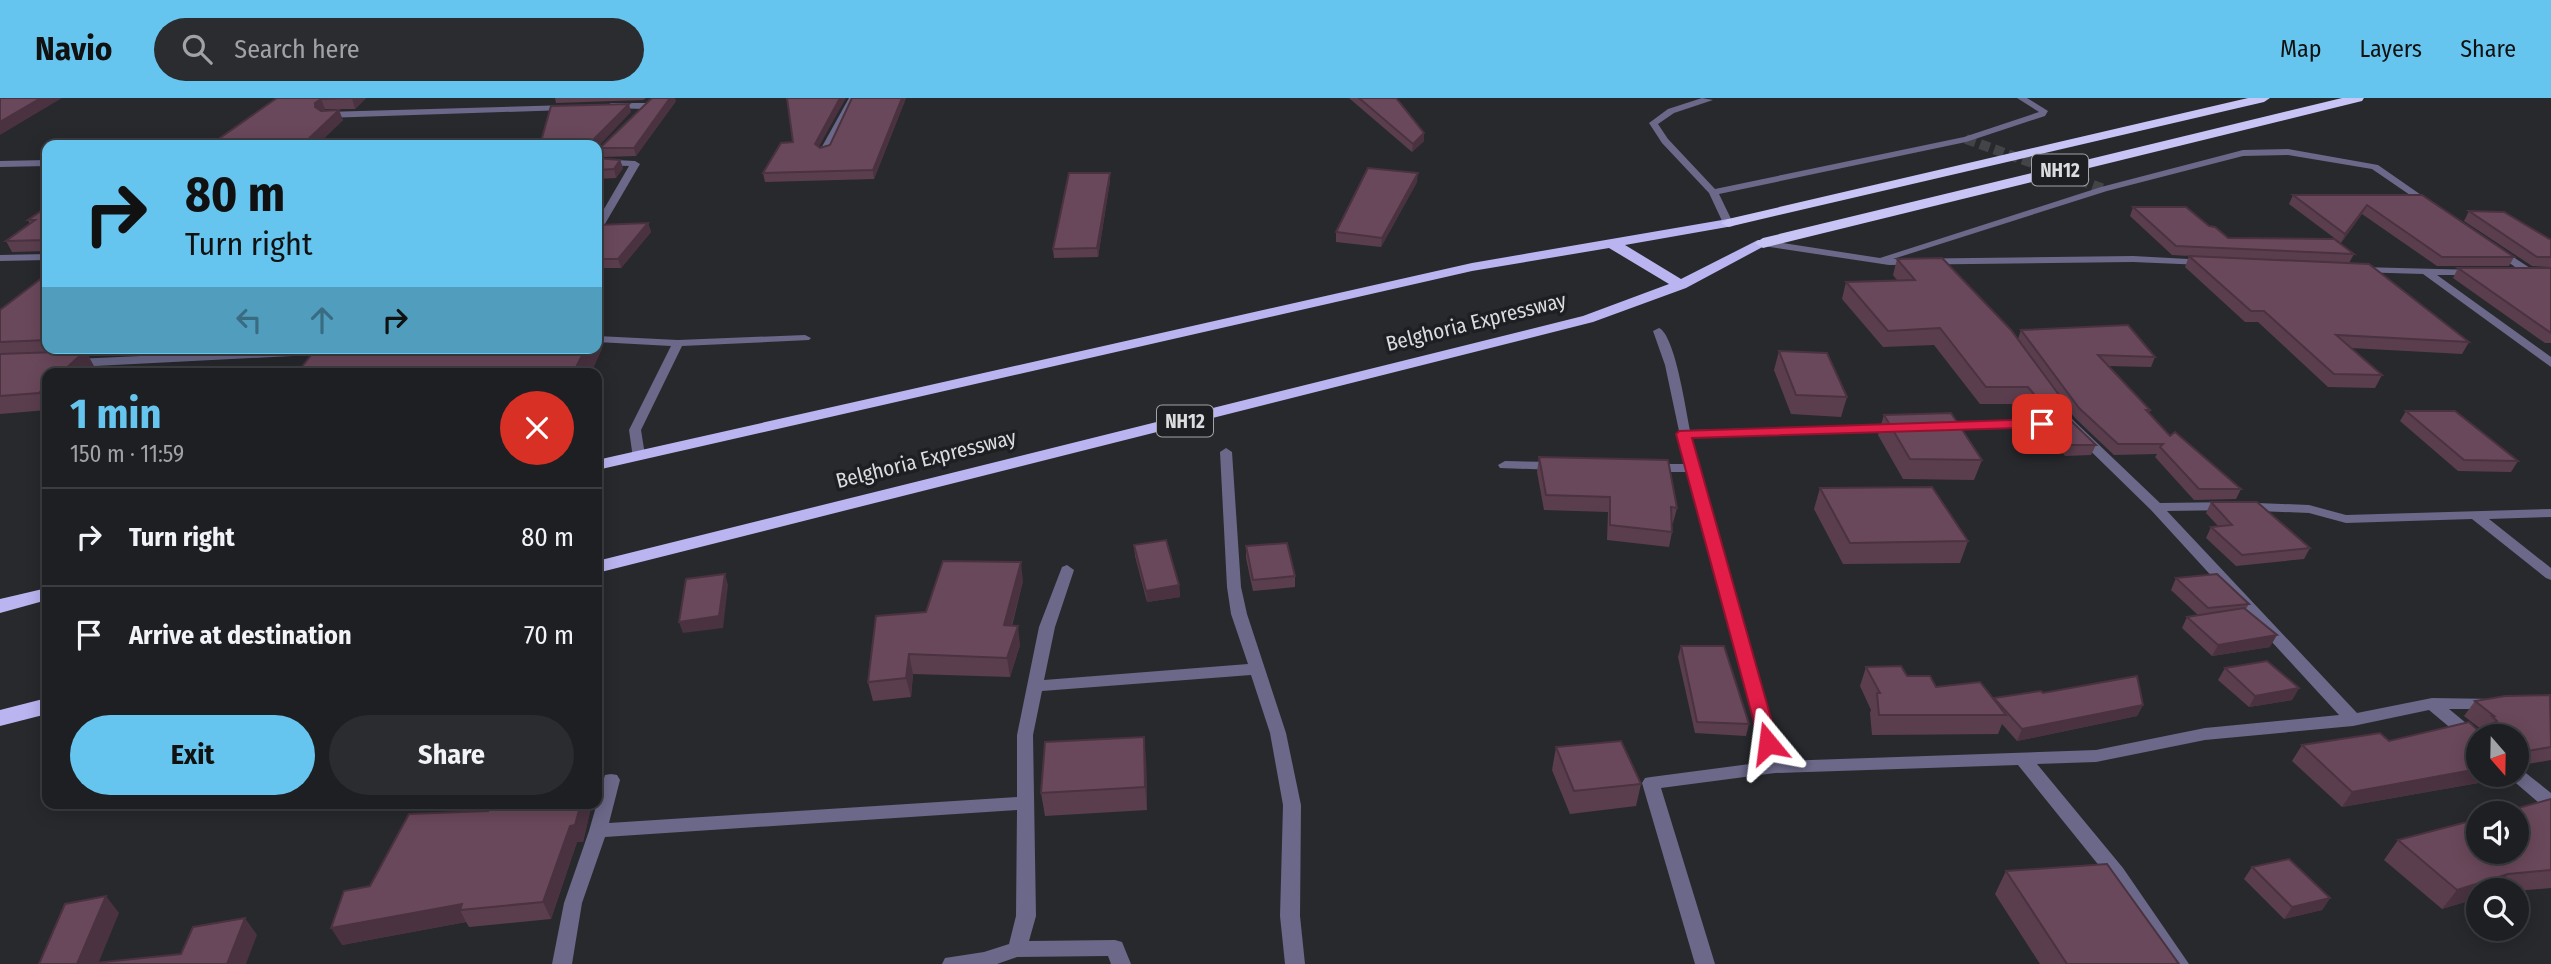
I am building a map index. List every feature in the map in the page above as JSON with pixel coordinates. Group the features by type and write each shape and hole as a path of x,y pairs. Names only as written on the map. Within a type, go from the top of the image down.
{"highway":[{"name":"NH12","path":"602,464 1472,267 1728,223 2264,98"},
{"name":"Belghoria Expressway","path":"602,567 1588,319 1681,285 1763,243 2358,98"},
{"path":"1610,242 1681,285"},
{"path":"0,606 42,595"},
{"path":"0,718 42,707"}],"street":[{"path":"635,116 654,98"},
{"path":"824,152 853,98"},
{"path":"1706,98 1709,100 1671,111 1653,123 1665,141 1713,192 1728,223"},
{"path":"2022,99 2041,98"},
{"path":"1713,192 1966,139 2042,114 2044,111 2022,99"},
{"path":"605,107 645,106"},
{"path":"325,115 579,107"},
{"path":"1877,260 2104,189 2243,153 2288,152 2375,167 2441,212"},
{"path":"602,162 635,164 602,220"},
{"path":"0,164 42,163"},
{"path":"2485,242 2534,272 2502,272"},
{"path":"1763,243 1940,267 2133,258 2216,263"},
{"path":"0,258 42,257"},
{"path":"2354,270 2489,272"},
{"path":"2425,271 2551,363"},
{"path":"1659,331 1671,365 1692,468 1775,767"},
{"path":"602,339 677,342 805,338"},
{"path":"638,455 635,430 677,342"},
{"path":"66,363 279,354"},
{"path":"2040,383 2069,423 2157,506 2353,720"},
{"path":"1684,434 2069,423"},
{"path":"1226,452 1234,587 1239,614 1278,733 1292,805 1290,916 1295,964"},
{"path":"1505,465 1572,466"},
{"path":"1639,467 1692,468"},
{"path":"2157,506 2309,509 2346,519 2551,513"},
{"path":"2474,514 2551,575"},
{"path":"1017,949 1026,916 1025,736 1046,628 1067,570"},
{"path":"1035,686 1256,669"},
{"path":"1705,964 1651,783 1775,767 2096,756 2205,734 2353,720 2432,704 2511,703"},
{"path":"2432,704 2466,732"},
{"path":"2022,758 2116,873 2179,964"},
{"path":"562,964 573,902 598,831 611,780"},
{"path":"2529,785 2551,803"},
{"path":"598,831 1026,803"},
{"path":"952,964 984,960 1017,949 1100,946 1115,948 1121,964"}],"building":[{"path":"0,98 41,98 0,122"},
{"path":"277,98 352,98 321,99 315,103 315,107 321,111 339,110 307,140 217,140"},
{"path":"652,98 670,98 634,148 602,146"},
{"path":"787,98 840,98 815,144 820,148 830,145 852,98 902,98 873,170 763,173 781,143 793,142"},
{"path":"1359,98 1396,98 1424,133 1413,144"},
{"path":"629,104 593,140 541,140 551,106"},
{"path":"602,158 620,160 614,169 602,170"},
{"path":"1368,168 1418,173 1382,238 1336,232"},
{"path":"1069,173 1110,173 1097,248 1053,249"},
{"path":"2293,195 2422,195 2514,257 2442,257 2367,205 2345,234"},
{"path":"2133,207 2186,207 2228,238 2334,239 2354,254 2176,246"},
{"path":"42,210 42,240 6,241 35,220 28,220"},
{"path":"2469,211 2504,212 2551,240 2551,257 2537,257"},
{"path":"648,223 618,259 602,259 602,225"},
{"path":"2189,256 2369,264 2469,342 2336,335 2382,375 2334,374 2264,311 2251,311"},
{"path":"1942,258 2011,330 2062,399 2039,400 2028,387 1986,387 1940,328 1888,331 1846,282 1915,280 1897,259"},
{"path":"2458,268 2551,268 2551,333"},
{"path":"42,278 42,340 0,342 0,310"},
{"path":"2128,325 2155,357 2098,355 2150,410 2146,410 2170,436 2175,432 2241,489 2199,489 2160,447 2163,444 2118,444 2079,408 2021,330"},
{"path":"1779,351 1827,353 1847,397 1796,395"},
{"path":"0,354 82,354 66,368 42,368 42,390 39,393 0,396"},
{"path":"312,354 583,354 576,368 301,368"},
{"path":"2406,411 2455,411 2518,461 2464,460"},
{"path":"1951,413 1982,460 1910,459 1884,415"},
{"path":"2069,419 2096,445 2069,445 2047,420"},
{"path":"1539,457 1668,460 1677,508 1671,507 1672,532 1610,525 1610,497 1546,495"},
{"path":"1932,487 1968,541 1850,543 1820,488"},
{"path":"2211,502 2257,502 2310,548 2242,555 2211,527 2232,525"},
{"path":"1166,540 1179,585 1146,591 1134,545"},
{"path":"1287,543 1295,576 1253,580 1246,546"},
{"path":"943,561 1021,562 1004,625 1018,626 1007,658 909,654 906,678 868,682 876,616 926,612"},
{"path":"725,574 719,616 679,622 686,579"},
{"path":"2217,574 2249,604 2208,608 2176,578"},
{"path":"2244,608 2277,635 2218,645 2187,617"},
{"path":"1681,646 1724,646 1749,724 1697,722"},
{"path":"2267,661 2299,688 2255,696 2225,668"},
{"path":"1901,666 1907,676 1930,676 1936,687 1980,682 2006,715 1879,715 1877,693 1880,693 1866,667"},
{"path":"2137,676 2143,705 2022,729 1994,698 2041,691 2043,693"},
{"path":"2550,695 2551,747 2529,751 2529,724 2492,724 2497,721 2494,716 2475,701 2505,696"},
{"path":"2469,722 2471,724 2466,724 2466,771 2352,792 2302,745 2380,733 2389,741"},
{"path":"1144,737 1145,787 1041,793 1045,742"},
{"path":"1621,741 1641,784 1574,791 1556,747"},
{"path":"2551,799 2551,870 2508,874 2495,878 2466,878 2466,887 2457,890 2398,840 2466,822 2466,864 2529,864 2529,805"},
{"path":"579,809 575,825 570,826 543,902 460,910 462,904 331,928 344,891 370,886 409,814"},
{"path":"2289,859 2330,898 2292,907 2252,867"},
{"path":"2107,864 2179,964 2067,964 2006,871"},
{"path":"106,896 77,964 39,964 65,904"},
{"path":"245,918 227,964 85,964 181,954 193,927"}],"tunnel":[{"path":"1966,139 2104,189"}],"route":[{"path":"1768,743 1684,434 2042,424"}]}
